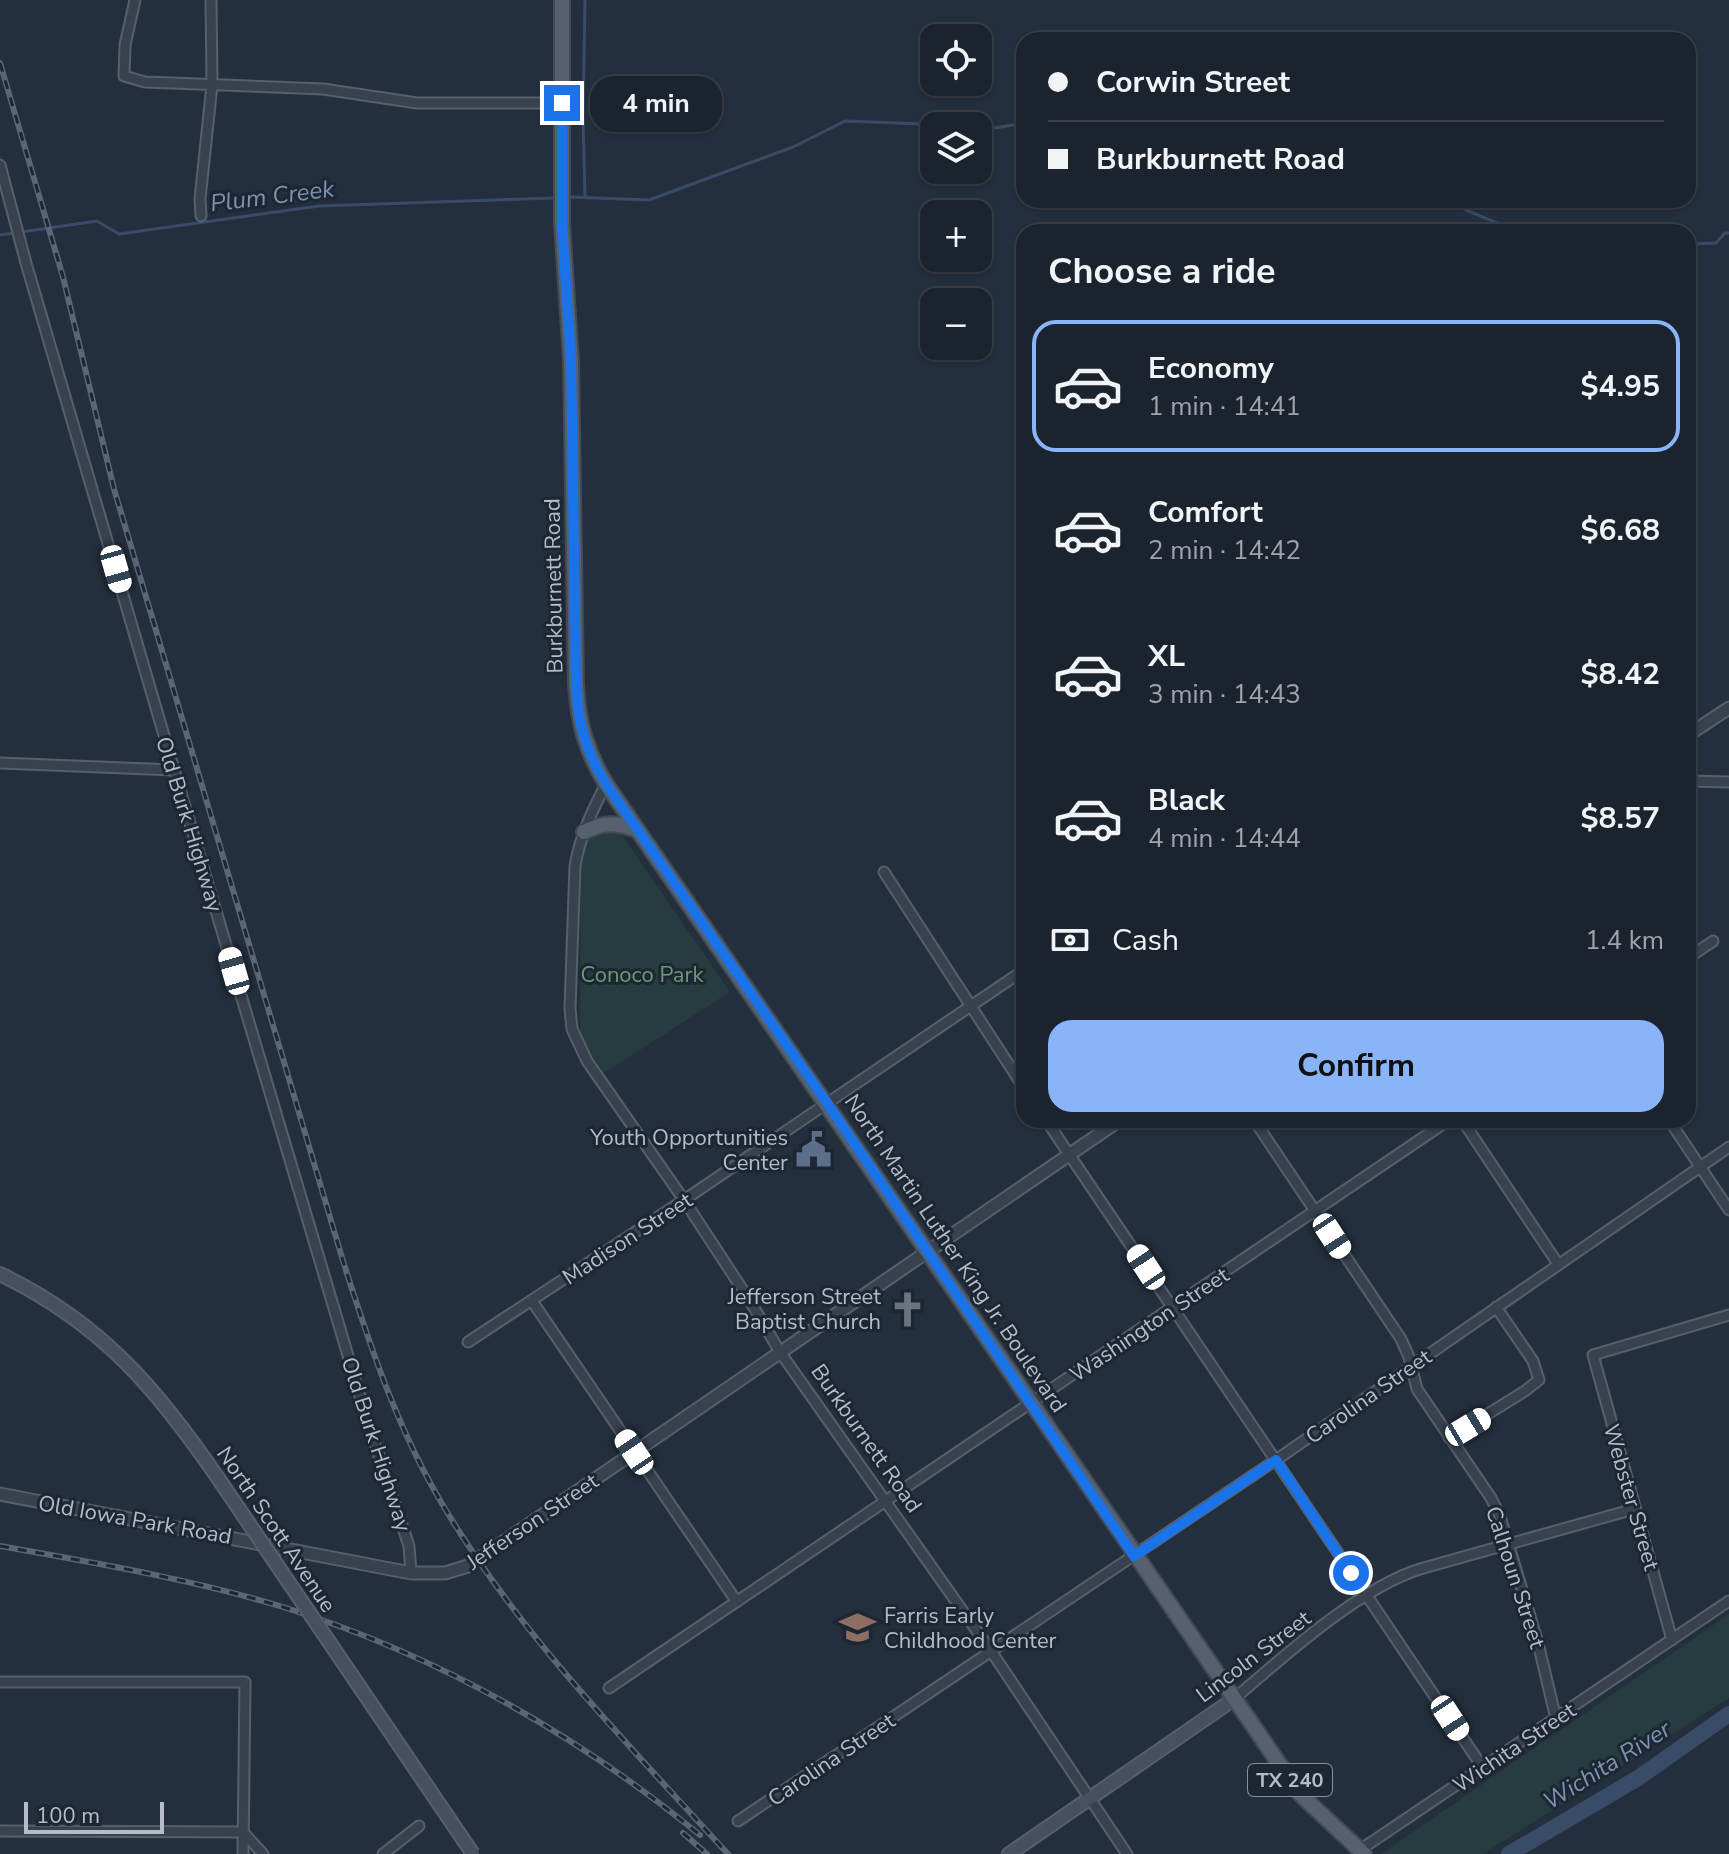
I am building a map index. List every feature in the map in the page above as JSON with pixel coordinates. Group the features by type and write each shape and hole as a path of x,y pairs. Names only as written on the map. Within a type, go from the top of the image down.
{"main road":[{"name":"Burkburnett Road","path":"562,0 562,224 571,360 577,697 582,736 606,784"},
{"name":"North Martin Luther King Jr. Boulevard","path":"606,784 1300,1794 1359,1853"},
{"path":"584,832 601,823 637,830"},
{"name":"North Scott Avenue","path":"0,1274 70,1314 132,1365 177,1419 473,1854"},
{"name":"Lincoln Street","path":"1009,1854 1234,1699"}],"street":[{"path":"135,0 125,45 124,76 145,82 323,89 417,103 562,103"},
{"path":"201,216 200,199 212,85 211,0"},
{"name":"Old Burk Highway","path":"0,165 174,770 368,1423 409,1546 411,1573"},
{"path":"1696,730 1729,708"},
{"path":"0,763 174,770"},
{"path":"1696,781 1729,782"},
{"name":"Burkburnett Road","path":"606,784 584,832 575,866 570,1008 572,1029 587,1061 684,1200 780,1352 991,1651 1127,1854"},
{"path":"884,872 1016,1076"},
{"path":"1696,953 1713,941"},
{"name":"Madison Street","path":"468,1342 1016,975"},
{"path":"1052,1128 1483,1768"},
{"name":"Jefferson Street","path":"411,1573 445,1573 468,1566 1108,1128"},
{"name":"Calhoun Street","path":"1259,1128 1401,1339 1417,1389 1491,1498 1509,1545 1556,1719"},
{"name":"Washington Street","path":"609,1688 1437,1128"},
{"path":"1467,1128 1558,1264"},
{"path":"1674,1128 1729,1210"},
{"name":"Carolina Street","path":"738,1821 1276,1460 1729,1147"},
{"path":"532,1301 737,1602"},
{"path":"1449,1438 1539,1380 1533,1361 1496,1307"},
{"name":"Webster Street","path":"1672,1640 1593,1355 1729,1315"},
{"name":"Old Iowa Park Road","path":"0,1494 411,1573"},
{"name":"Lincoln Street","path":"1234,1699 1366,1595 1412,1572 1634,1509"},
{"name":"Wichita Street","path":"1359,1853 1729,1601"},
{"path":"0,1682 245,1682 243,1854"},
{"path":"383,1854 419,1826"},
{"path":"0,1831 243,1832 263,1854"}],"green space":[{"name":"Conoco Park","path":"618,829 730,992 604,1073 588,1051 580,1032 581,855 590,834"},
{"path":"1729,1614 1729,1698 1483,1854 1381,1854"}],"waterway":[{"path":"585,0 585,196"},
{"name":"Plum Creek","path":"571,197 649,200 793,147 845,121 920,124"},
{"name":"Plum Creek","path":"992,128 1016,124"},
{"name":"Plum Creek","path":"0,235 97,221 119,234 319,206 554,198"},
{"name":"Plum Creek","path":"1461,208 1498,224"},
{"name":"Plum Creek","path":"1696,244 1716,243 1725,233 1729,233"},
{"name":"Wichita River","path":"1509,1854 1638,1778 1729,1714"}],"railway":[{"path":"0,63 63,277 114,489 343,1261 386,1387 444,1507 507,1600 577,1688 728,1854"},
{"path":"0,1546 143,1572 248,1597 340,1626 396,1649 503,1701 554,1731 653,1798 700,1835"},
{"path":"683,1833 707,1854"}],"place":[{"name":"Youth Opportunities Center","path":"814,1150"},
{"name":"Jefferson Street Baptist Church","path":"907,1309"},
{"name":"Farris Early Childhood Center","path":"858,1628"}],"route":[{"path":"562,103 562,224 571,360 576,683 582,736 591,759 1134,1556 1276,1460 1351,1573"}]}
